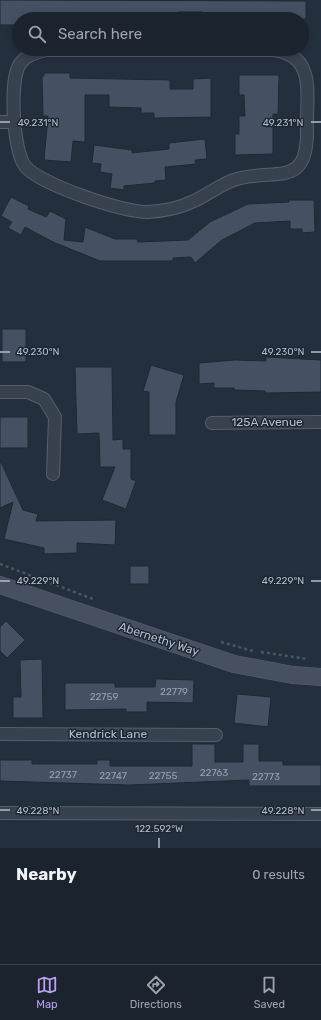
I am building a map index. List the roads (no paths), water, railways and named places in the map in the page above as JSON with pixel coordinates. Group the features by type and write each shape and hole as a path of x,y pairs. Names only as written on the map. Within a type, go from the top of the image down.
{"main road":[{"name":"Abernethy Way","path":"0,586 234,664 293,675 321,677"}],"street":[{"path":"29,56 20,64 15,75 15,122 18,153 25,166 32,173 54,185 116,208 145,212 172,209 194,201 237,179 280,174 297,167 303,161 307,141 306,76 304,68 296,58 292,56"},
{"path":"0,122 15,122"},
{"path":"0,392 28,392 44,399 55,417 52,474"},
{"name":"125A Avenue","path":"212,423 321,422"},
{"name":"Kendrick Lane","path":"0,734 216,735"},
{"path":"0,813 321,814"}]}
